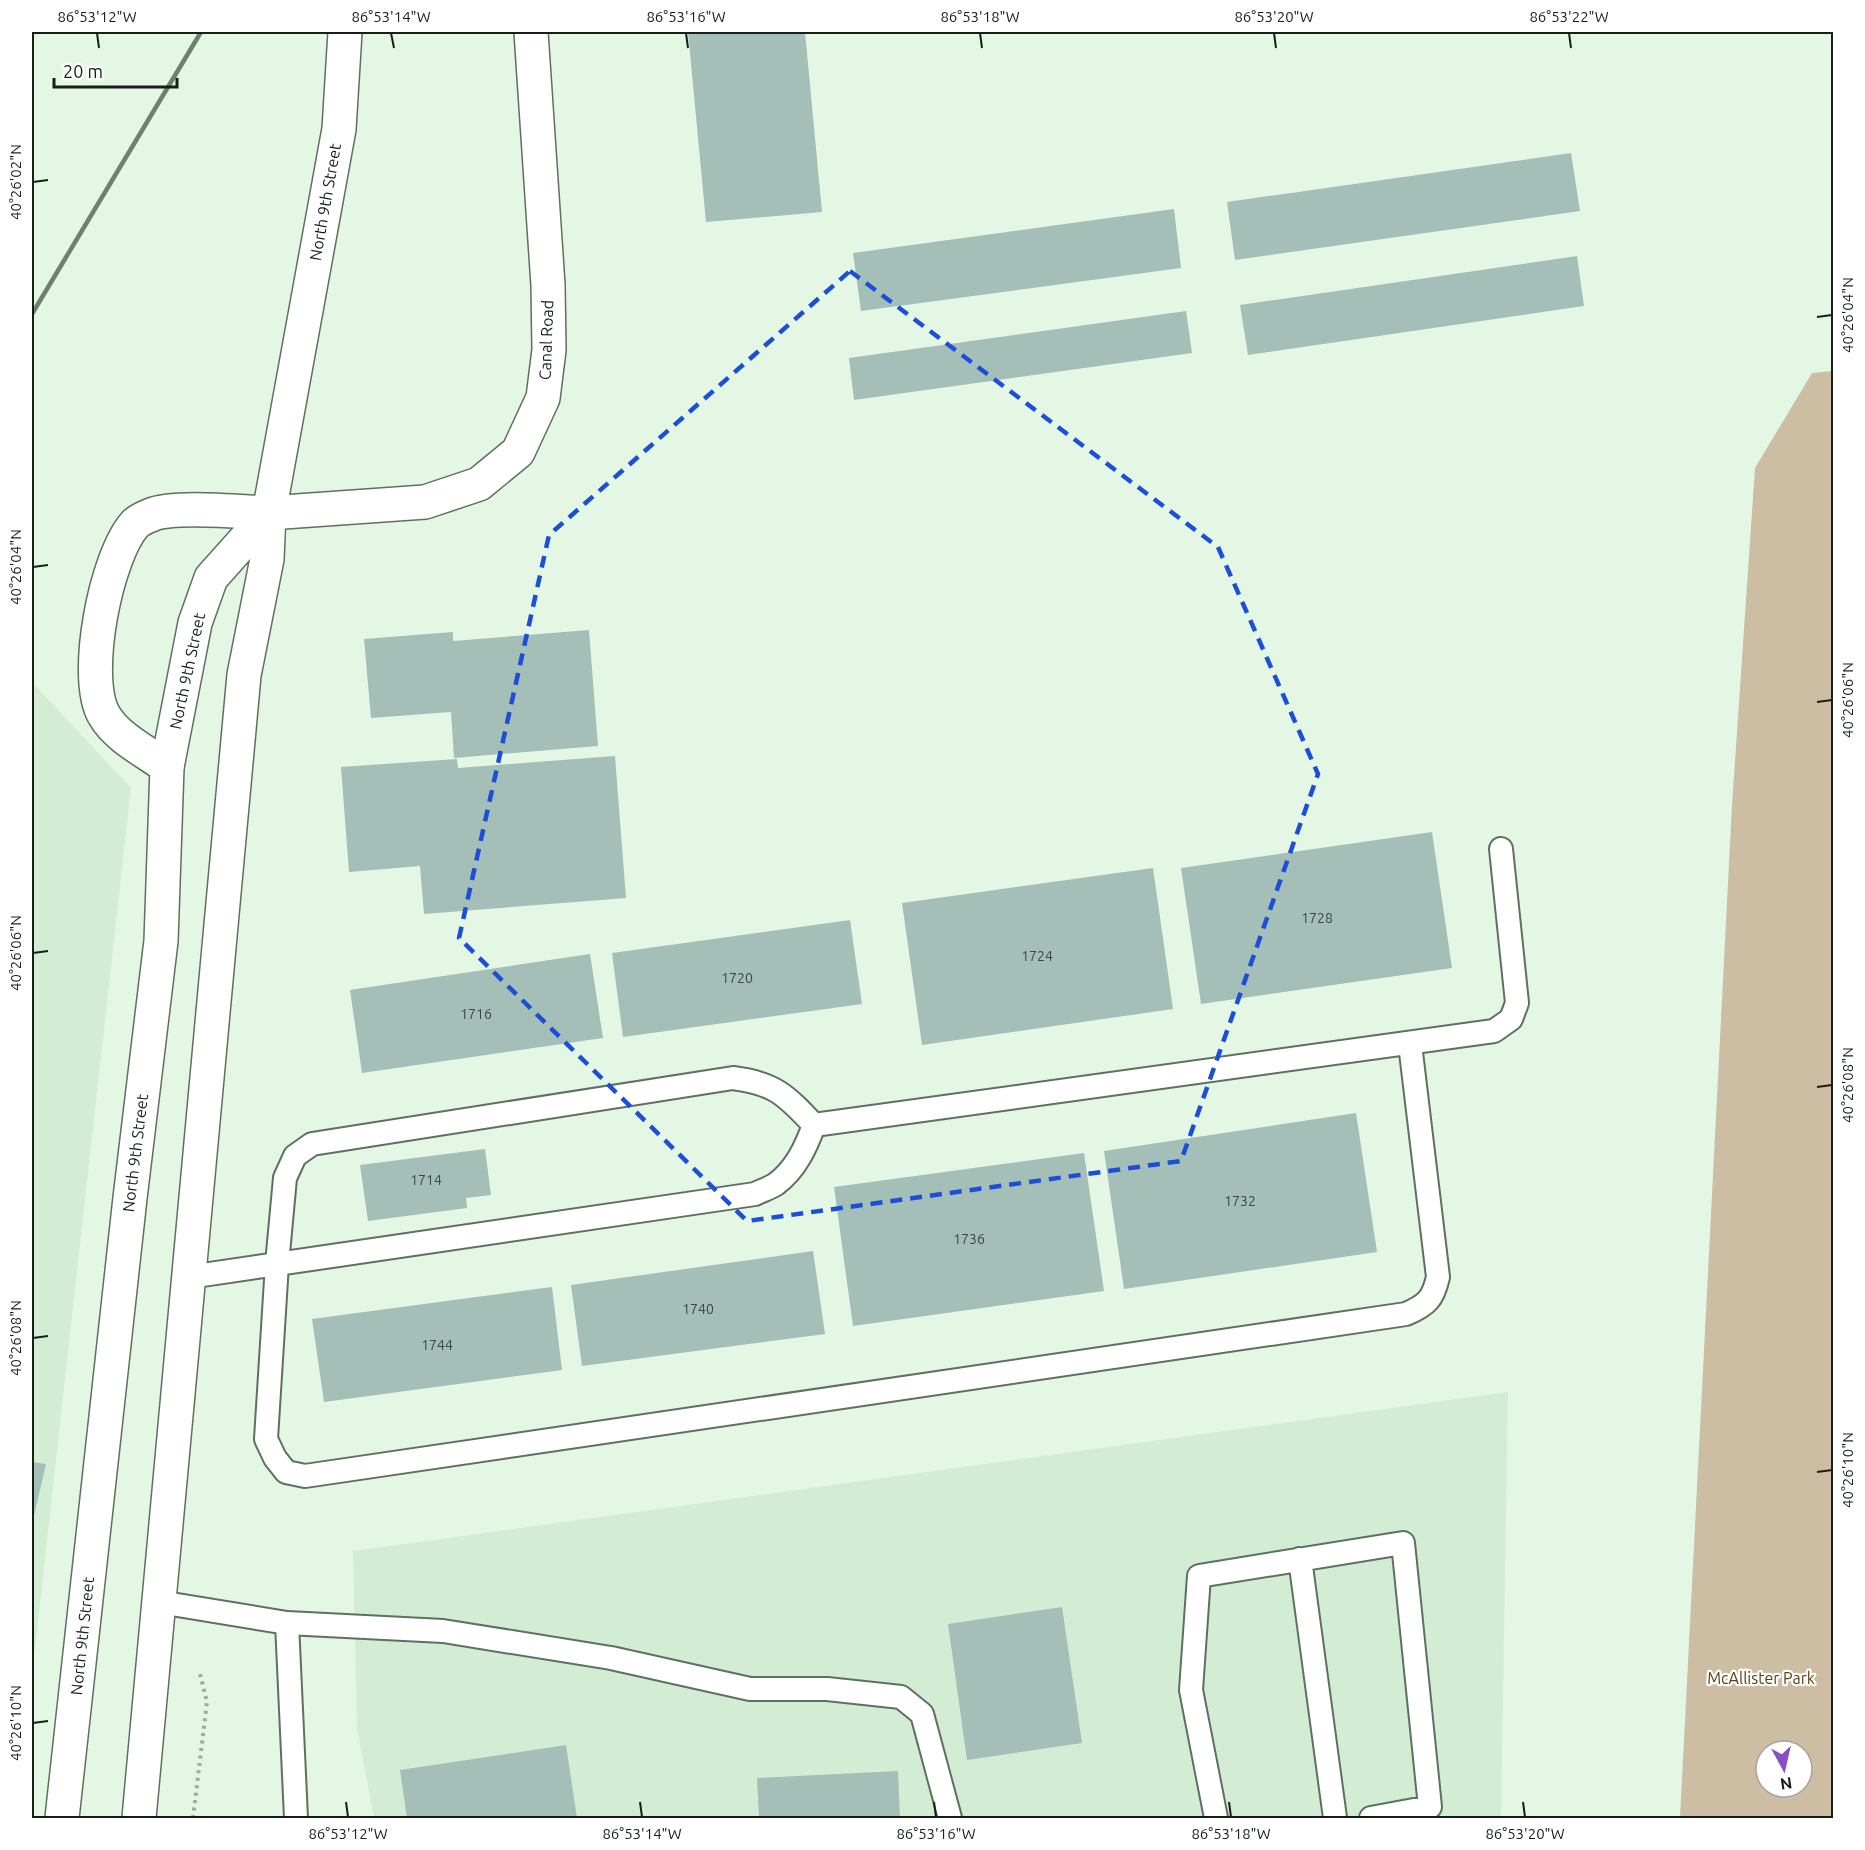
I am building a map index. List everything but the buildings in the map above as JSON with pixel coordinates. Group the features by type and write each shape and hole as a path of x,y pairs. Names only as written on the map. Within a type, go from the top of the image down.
{"main road":[{"name":"North 9th Street","path":"139,1818 244,675 267,559 269,513 339,129 345,32"},
{"name":"Canal Road","path":"167,767 118,732 104,715 95,683 98,626 117,555 136,523 153,514 176,510 269,513 425,502 478,484 518,452 543,399 549,351 548,285 531,32"},
{"name":"North 9th Street","path":"62,1818 128,1210 161,942 167,767 195,624 211,578 269,513"}],"lane":[{"path":"814,1125 1494,1032 1511,1019 1516,1003 1501,849"},
{"path":"814,1125 776,1089 756,1081 733,1078 312,1144 295,1156 285,1178 266,1439 275,1458 286,1472 305,1476 1406,1314 1423,1307 1434,1294 1438,1277 1410,1044"},
{"path":"189,1277 755,1194 776,1184 794,1166 805,1150 814,1125"},
{"path":"1216,1818 1191,1690 1199,1575 1403,1543 1430,1813 1371,1818"},
{"path":"1300,1559 1335,1818"},
{"path":"159,1602 287,1623 443,1631 611,1658 750,1689 827,1689 901,1697 922,1714 950,1818"},
{"path":"287,1623 296,1818"}],"path":[{"path":"193,1818 207,1702 200,1674"}],"highlighted area":[{"path":"850,271 1218,547 1318,774 1181,1161 747,1221 459,938 549,535"}],"shaded area":[{"path":"32,682 131,788 32,1675"},
{"path":"1508,1392 1501,1818 374,1818 357,1728 353,1551"}],"green space":[{"name":"McAllister Park","path":"1833,371 1833,1818 1680,1818 1732,805 1755,468 1812,373"}],"railway":[{"path":"32,314 201,32"}]}
